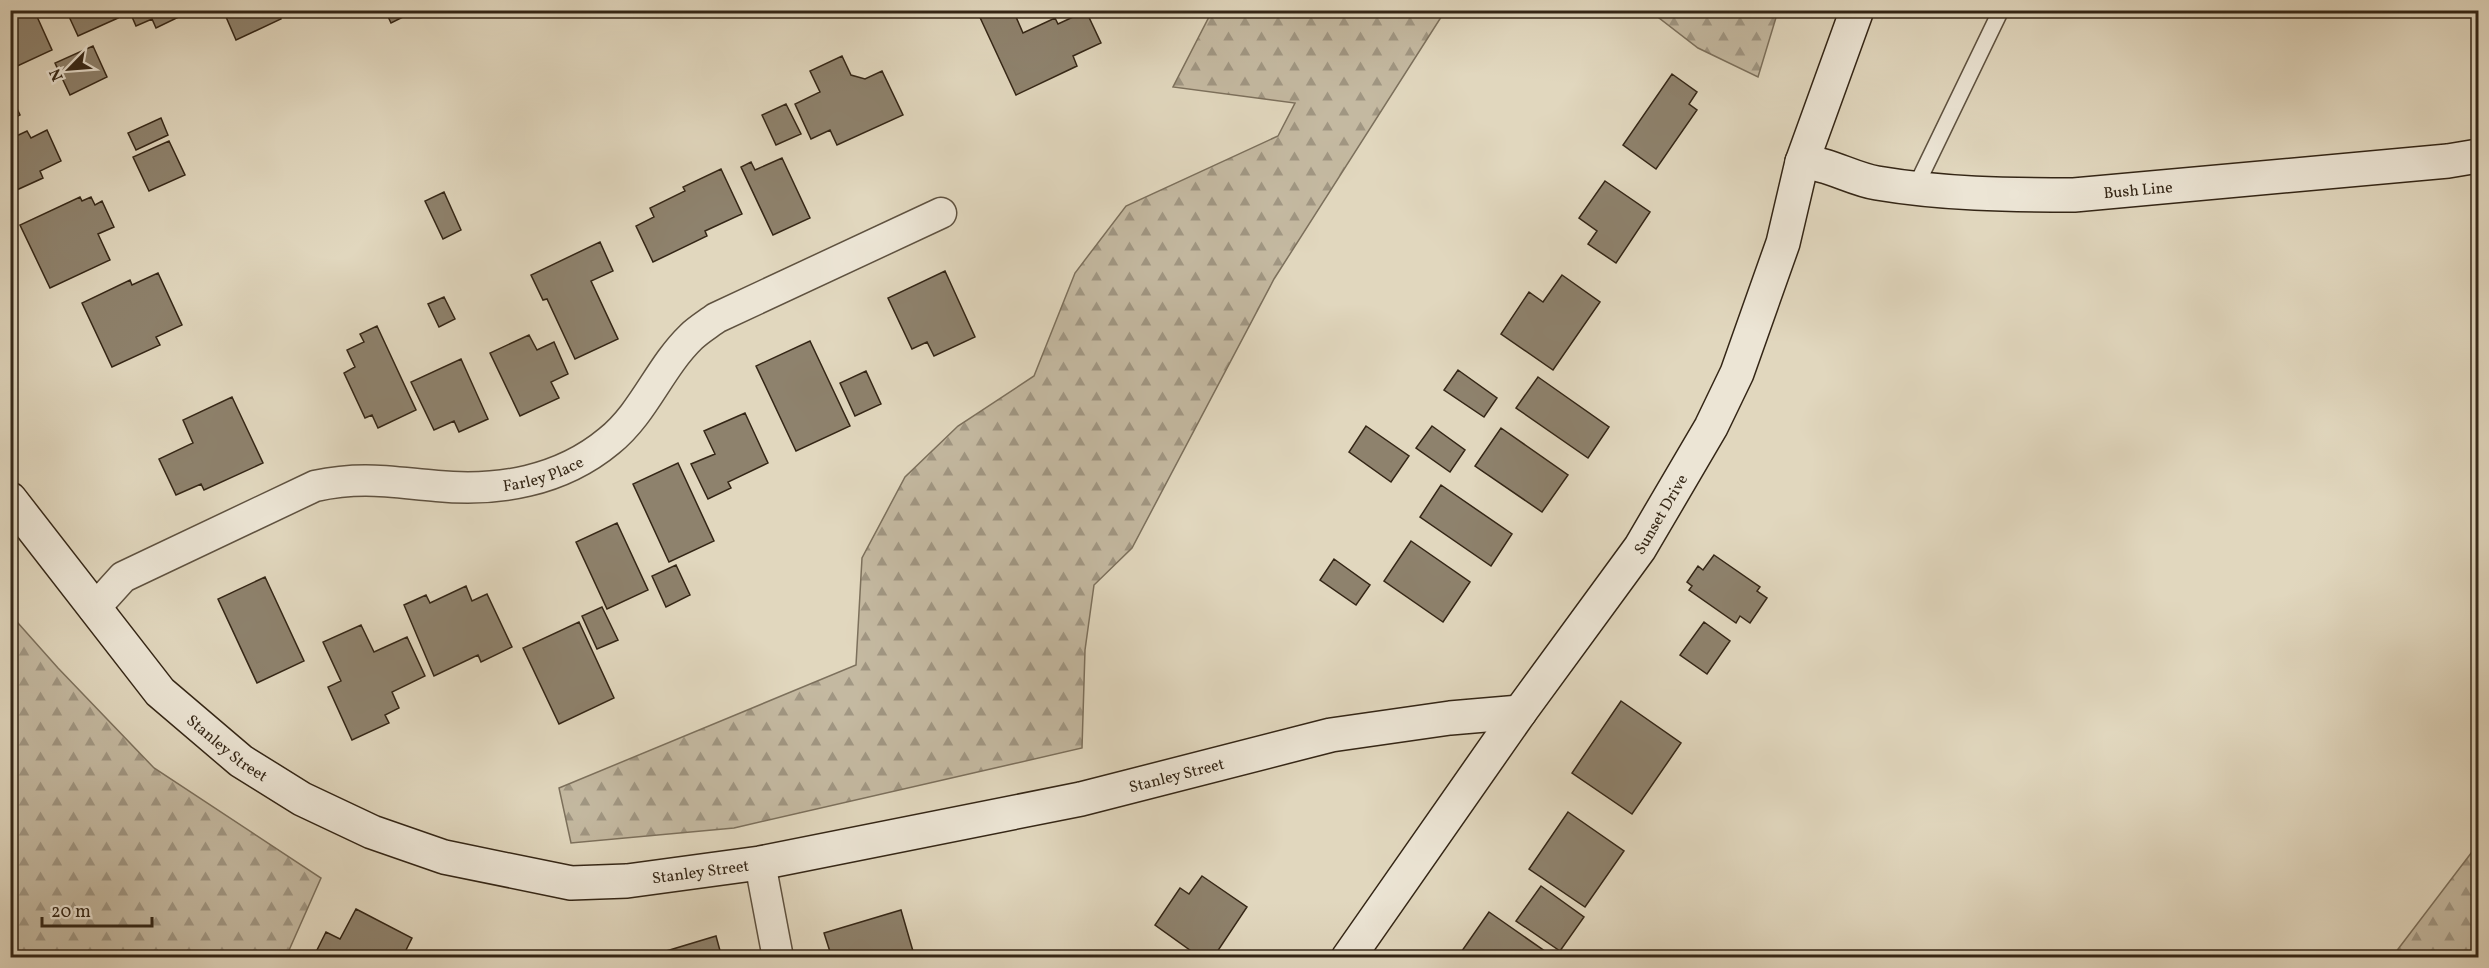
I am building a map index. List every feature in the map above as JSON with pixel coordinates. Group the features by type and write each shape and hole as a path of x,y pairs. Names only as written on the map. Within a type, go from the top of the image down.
{"street":[{"name":"Sunset Drive","path":"1348,957 1520,712 1640,548 1711,427 1737,373 1783,243 1802,162 1857,10"},
{"name":"Bush Line","path":"1802,162 1874,183 1915,188 2016,195 2074,195 2448,161 2478,156"},
{"name":"Farley Place","path":"94,609 123,577 315,486 344,479 372,479 474,488 516,484 550,475 609,441 632,418 690,338 716,318 941,213"},
{"name":"Stanley Street","path":"10,499 160,692 241,761 302,799 372,832 444,857 571,883 627,881 760,863 1081,799 1331,735 1450,718 1520,712"},
{"path":"760,863 765,879 778,957"}],"lane":[{"path":"1915,188 2001,10"}],"green space":[{"path":"1212,11 1445,11 1274,279 1132,548 1094,585 1085,650 1082,748 734,828 571,843 559,788 856,665 862,558 905,477 958,426 1034,376 1075,273 1126,206 1278,136 1295,103 1173,87"},
{"path":"1650,11 1778,11 1758,77 1698,48"},
{"path":"10,614 58,668 154,768 321,878 286,957 11,957"},
{"path":"2478,844 2478,957 2392,957"}],"building":[{"path":"10,10 34,10 52,50 13,68 10,63"},
{"path":"66,10 115,10 118,18 78,36"},
{"path":"129,10 189,10 189,12 156,28 152,19 136,26"},
{"path":"223,10 277,10 281,19 236,40"},
{"path":"385,10 417,10 391,23"},
{"path":"1013,10 1023,33 1055,18 1058,24 1086,11 1101,43 1073,56 1077,66 1016,95 977,11"},
{"path":"93,46 107,77 70,95 55,63"},
{"path":"842,56 851,75 865,79 882,71 903,115 837,145 830,130 811,139 795,104 820,92 810,71"},
{"path":"1672,74 1697,92 1689,104 1697,110 1656,169 1623,145"},
{"path":"10,94 20,115 10,120"},
{"path":"786,104 801,134 776,145 762,115"},
{"path":"161,118 168,135 136,150 128,133"},
{"path":"47,130 61,161 40,171 43,178 10,193 10,139 27,131 31,138"},
{"path":"169,141 185,175 149,191 133,157"},
{"path":"782,158 810,218 773,235 741,167 751,162 755,170"},
{"path":"721,169 742,214 705,231 707,236 653,262 636,226 654,217 650,208 685,191 683,187"},
{"path":"1605,181 1650,212 1616,263 1588,244 1597,231 1579,218"},
{"path":"444,192 461,230 443,239 425,201"},
{"path":"80,197 82,201 91,197 95,205 102,201 114,227 98,234 110,260 50,288 20,225"},
{"path":"600,242 613,271 591,281 618,339 575,359 547,299 543,300 531,275"},
{"path":"945,271 975,337 934,356 927,342 912,349 888,298"},
{"path":"158,273 182,325 156,337 160,345 112,367 82,303 130,280 132,285"},
{"path":"1562,275 1600,302 1553,370 1501,334 1529,292 1543,302"},
{"path":"444,297 455,319 439,327 428,304"},
{"path":"377,326 416,410 378,428 372,415 365,418 344,373 355,367 347,350 364,342 360,334"},
{"path":"529,335 537,350 554,342 568,374 551,382 559,398 520,416 490,353"},
{"path":"810,341 850,426 796,451 756,366"},
{"path":"461,359 488,419 459,432 454,421 434,430 411,382"},
{"path":"1458,370 1497,398 1484,417 1444,390"},
{"path":"866,371 881,404 855,416 840,383"},
{"path":"1538,377 1609,427 1588,458 1516,408"},
{"path":"232,397 263,463 204,490 201,484 176,495 159,459 193,443 183,420"},
{"path":"745,413 768,463 728,482 731,488 708,499 691,464 715,454 704,431"},
{"path":"1366,426 1409,456 1391,482 1349,452"},
{"path":"1432,426 1465,450 1450,472 1416,448"},
{"path":"1501,428 1568,475 1542,512 1475,466"},
{"path":"678,463 714,541 669,562 633,484"},
{"path":"1441,485 1512,534 1491,566 1420,517"},
{"path":"617,523 648,590 607,609 576,542"},
{"path":"1411,541 1470,582 1443,622 1384,581"},
{"path":"1714,555 1760,587 1757,591 1767,598 1750,623 1740,616 1736,623 1689,590 1692,586 1687,582 1698,566 1703,570"},
{"path":"1334,559 1370,585 1356,605 1320,580"},
{"path":"676,565 690,595 666,607 652,576"},
{"path":"265,577 304,661 257,683 218,599"},
{"path":"466,586 472,601 487,594 512,647 481,662 478,655 434,676 404,605 426,595 430,603"},
{"path":"602,607 618,640 597,649 582,616"},
{"path":"579,622 614,698 559,724 523,648"},
{"path":"1704,622 1730,641 1707,674 1680,655"},
{"path":"361,625 374,652 407,637 425,676 392,692 399,708 385,715 389,723 352,740 328,687 341,681 323,642"},
{"path":"1621,701 1681,743 1632,814 1572,773"},
{"path":"1568,812 1624,851 1585,907 1529,869"},
{"path":"1202,876 1247,907 1213,958 1201,958 1155,925 1180,888 1189,894"},
{"path":"1541,886 1584,917 1560,951 1516,921"},
{"path":"356,909 412,938 402,958 313,958 326,932 340,939"},
{"path":"901,910 915,958 832,958 824,933"},
{"path":"1489,912 1549,954 1546,958 1457,958"},
{"path":"716,936 722,958 643,958"}]}
